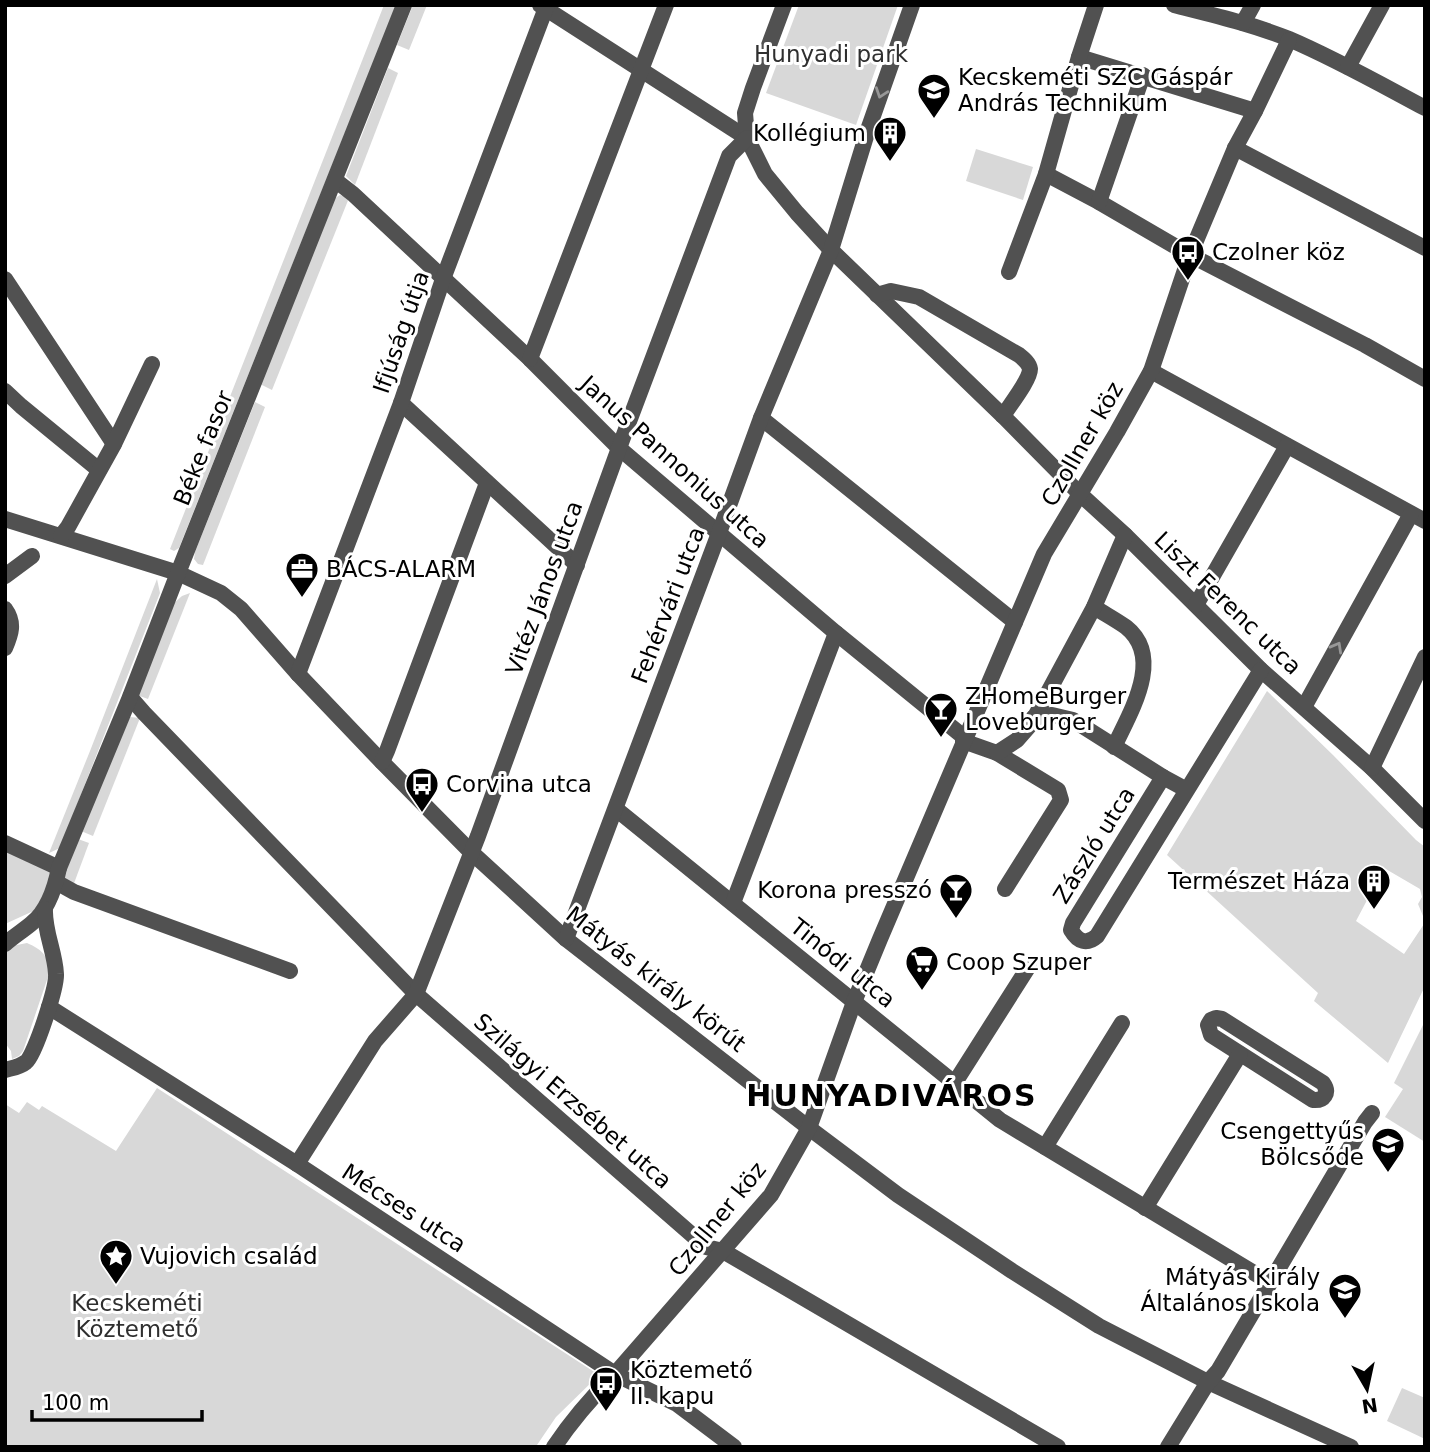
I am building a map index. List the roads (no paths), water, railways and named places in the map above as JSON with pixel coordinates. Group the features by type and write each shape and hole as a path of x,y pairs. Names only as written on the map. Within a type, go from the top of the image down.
{"street":[{"name":"Béke fasor","path":"9,941 45,909 404,5"},
{"path":"530,359 666,5"},
{"path":"747,138 745,113 784,5"},
{"name":"Fehérvári utca","path":"566,939 761,418 831,250 868,130 912,5"},
{"path":"1009,272 1046,174 1096,5"},
{"path":"1174,5 1243,23 1289,40 1348,67 1425,108"},
{"path":"1243,23 1253,5"},
{"path":"1348,67 1382,5"},
{"path":"544,7 747,138"},
{"name":"Ifjúság útja","path":"298,674 401,403 443,279 544,7"},
{"name":"Czollner köz","path":"554,1447 571,1422 771,1195 809,1128 854,1002 913,873 964,739 1044,554 1118,432 1151,371 1190,255 1234,148 1289,40"},
{"path":"1080,57 1255,111"},
{"path":"1099,202 1143,75"},
{"name":"Liszt Ferenc utca","path":"747,138 765,174 831,250 1261,670 1372,768 1425,821"},
{"name":"Vitéz János utca","path":"297,1164 375,1041 416,994 729,156 747,138"},
{"path":"1234,148 1425,248"},
{"path":"1046,174 1190,255 1425,379"},
{"name":"Janus Pannonius utca","path":"335,180 530,359 619,448 964,739"},
{"path":"5,279 114,444"},
{"path":"877,295 891,291 919,296 1027,362 1030,370 1028,378 1003,416"},
{"path":"61,537 114,444 152,364"},
{"path":"1151,371 1418,518 1304,707"},
{"path":"5,391 99,470"},
{"path":"401,403 576,565"},
{"path":"761,418 1015,622"},
{"path":"1196,605 1287,446"},
{"path":"382,762 487,483"},
{"name":"Mátyás király körút","path":"5,519 178,573 221,593 241,609 298,674 471,852 566,939 809,1128 898,1195 1100,1326 1208,1382 1350,1447"},
{"path":"998,753 1017,740 1031,724 1094,607 1125,535"},
{"path":"5,576 32,556"},
{"path":"1094,607 1133,634 1143,659 1143,678 1137,697 1114,747"},
{"path":"5,610 12,628 5,648"},
{"path":"733,903 836,633"},
{"path":"1372,768 1425,657"},
{"name":"Zászló utca","path":"1157,773 1073,923 1071,930 1075,937 1084,942 1097,936 1261,670"},
{"name":"Szilágyi Erzsébet utca","path":"130,697 416,994 706,1247 723,1251 1058,1447"},
{"name":"Zászló utca","path":"1034,718 1052,715 1073,720 1187,790"},
{"path":"964,739 998,753 1058,790 1061,800 1005,889"},
{"name":"Tinódi utca","path":"616,809 1000,1120 1269,1282"},
{"path":"5,843 58,875 74,892 289,971"},
{"path":"5,1070 29,1060 57,978 45,909"},
{"name":"Béke fasor","path":"9,941 23,936 37,939 52,951"},
{"path":"954,1084 1029,966"},
{"name":"Mécses utca","path":"49,1007 297,1164 615,1374 677,1404 734,1447"},
{"path":"1222,1019 1323,1083 1326,1094 1319,1101 1313,1100 1240,1054 1210,1035 1208,1025 1211,1020 1222,1019"},
{"path":"1045,1147 1122,1023"},
{"path":"1145,1208 1240,1054"},
{"path":"1171,1446 1372,1113"}],"place":[{"name":"Kecskeméti SZC Gáspár András Technikum","path":"934,120"},
{"name":"Kollégium","path":"890,163"},
{"name":"Czolner köz","path":"1188,282"},
{"name":"BÁCS-ALARM","path":"302,599"},
{"name":"ZHomeBurger Loveburger","path":"941,739"},
{"name":"Corvina utca","path":"422,814"},
{"name":"Természet Háza","path":"1374,911"},
{"name":"Korona presszó","path":"956,920"},
{"name":"Coop Szuper","path":"922,992"},
{"name":"Csengettyűs Bölcsőde","path":"1388,1174"},
{"name":"Vujovich család","path":"116,1286"},
{"name":"Mátyás Király Általános Iskola","path":"1345,1320"},
{"name":"Köztemető II. kapu","path":"606,1413"}],"district":[{"name":"HUNYADIVÁROS","path":"892,1095"}],"park label":[{"name":"Hunyadi park","path":"831,54"},
{"name":"Kecskeméti Köztemető","path":"137,1316"}]}
